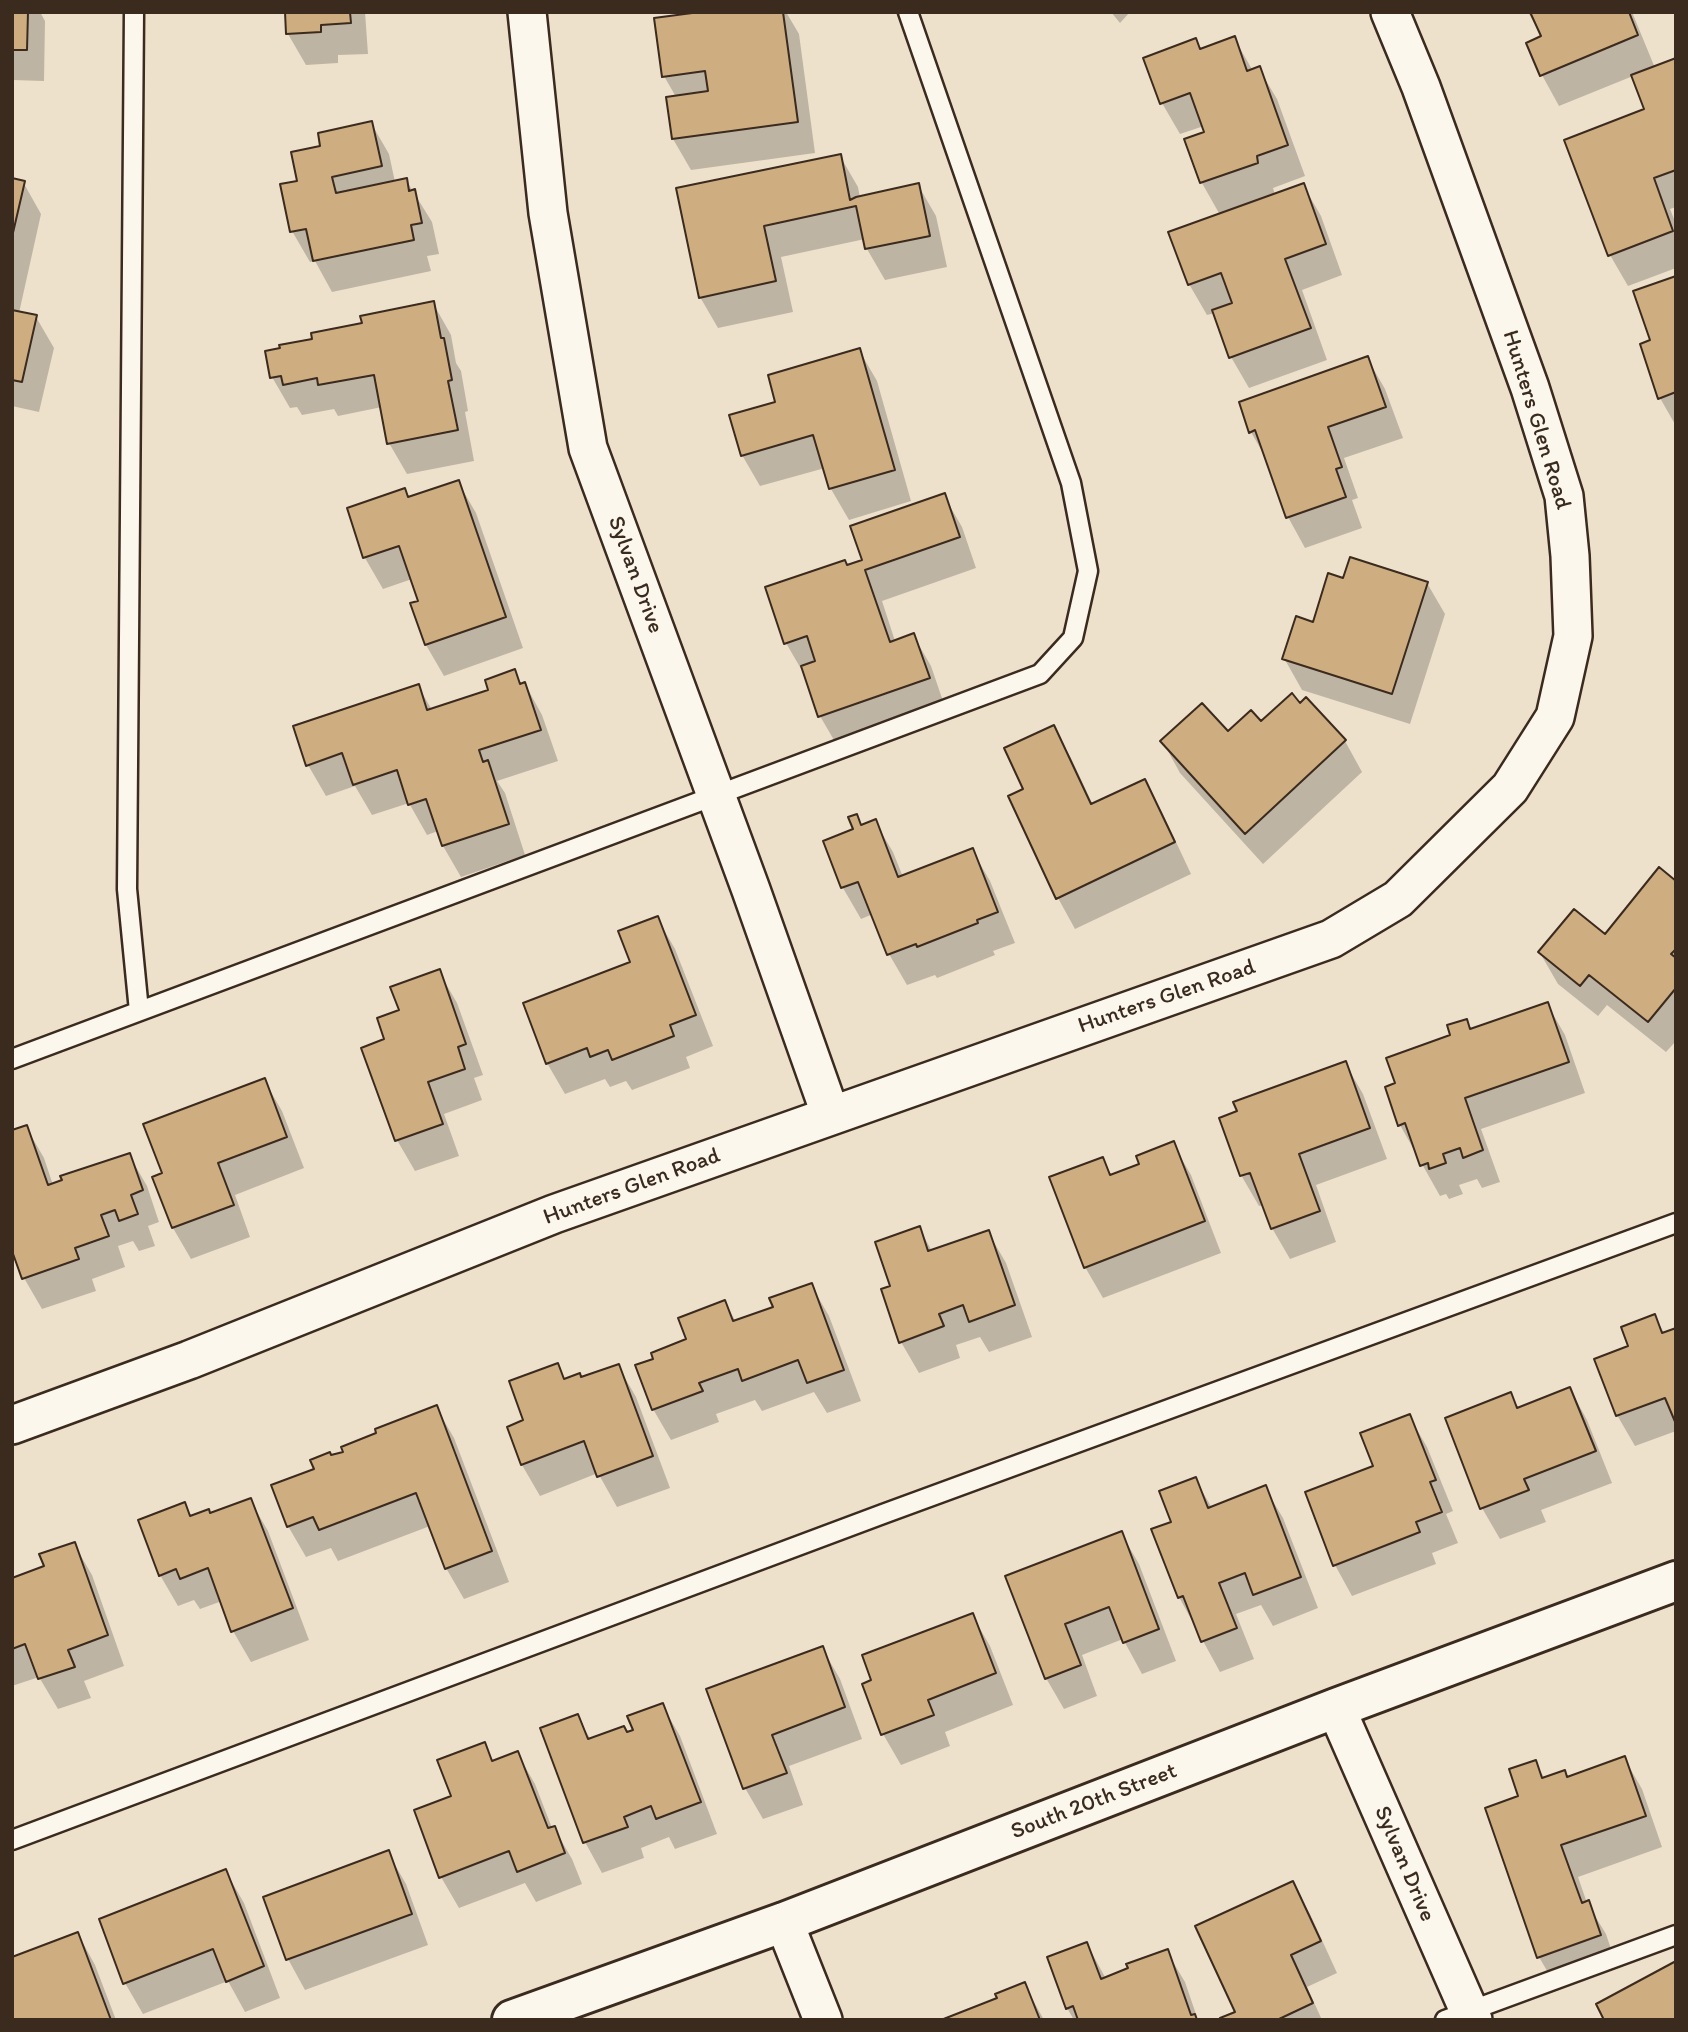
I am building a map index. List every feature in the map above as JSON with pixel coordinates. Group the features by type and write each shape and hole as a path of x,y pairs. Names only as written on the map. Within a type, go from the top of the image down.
{"street":[{"name":"Sylvan Drive","path":"527,12 548,213 588,448 831,1116"},
{"name":"Hunters Glen Road","path":"12,1425 201,1355 554,1214 1331,939 1398,899 1510,789 1555,717 1573,636 1570,556 1564,496 1516,348 1391,12"},
{"name":"South 20th Street","path":"512,2020 784,1922 1336,1708 1676,1581"},
{"name":"Sylvan Drive","path":"1336,1708 1462,2017"},
{"path":"784,1922 823,2020"}],"lane":[{"path":"134,12 127,890 139,1011"},
{"path":"12,1059 1040,674 1073,638 1088,571 1071,483 908,12"},
{"path":"12,1840 883,1514 1676,1223"},
{"path":"1462,2017 1676,1935"}],"building":[{"path":"12,12 28,12 27,50 12,50"},
{"path":"285,12 350,12 351,23 321,25 321,32 286,34"},
{"path":"700,12 783,12 798,122 672,139 666,97 708,91 705,71 662,77 654,18"},
{"path":"1530,12 1629,12 1638,35 1540,76 1526,43 1541,36"},
{"path":"1235,36 1247,71 1260,66 1288,145 1257,156 1258,163 1200,183 1184,139 1204,132 1190,93 1160,104 1143,58 1196,38 1200,49"},
{"path":"1676,58 1676,170 1654,178 1673,231 1608,256 1564,140 1644,109 1631,75"},
{"path":"372,121 382,166 332,177 336,193 407,178 409,191 415,189 422,223 411,225 414,240 313,261 306,229 290,232 280,184 297,181 291,152 320,146 318,133"},
{"path":"841,154 850,200 919,183 930,236 865,249 856,206 764,226 776,281 699,298 676,188"},
{"path":"12,178 25,181 12,237"},
{"path":"1304,183 1326,244 1285,259 1311,328 1229,358 1212,310 1232,303 1221,273 1188,285 1168,232"},
{"path":"1676,276 1676,392 1658,399 1640,344 1650,340 1633,291"},
{"path":"434,301 452,380 448,381 458,430 387,444 374,375 318,385 317,378 283,385 281,376 270,378 265,351 280,348 279,345 312,339 311,333 362,323 360,316"},
{"path":"12,310 37,315 22,382 12,380"},
{"path":"860,348 895,470 829,489 813,435 741,456 729,415 775,402 768,375"},
{"path":"1368,356 1386,407 1328,427 1342,467 1336,469 1346,497 1286,518 1255,430 1249,433 1239,402"},
{"path":"459,480 506,617 425,645 410,603 418,601 399,546 363,558 347,508 405,488 408,497"},
{"path":"945,493 960,537 865,570 890,642 914,633 930,678 818,717 801,666 815,661 807,636 784,644 765,587 845,560 847,565 862,560 850,526"},
{"path":"1350,557 1428,582 1392,694 1282,659 1296,616 1313,622 1328,573 1343,578"},
{"path":"515,669 520,684 525,682 541,730 479,750 483,762 488,760 509,824 442,846 426,799 408,805 397,770 353,785 342,753 306,766 293,726 419,684 427,710 488,690 485,680"},
{"path":"1292,693 1300,703 1306,697 1346,740 1245,834 1160,741 1202,703 1228,731 1251,710 1261,721"},
{"path":"1054,725 1091,804 1145,779 1175,842 1056,899 1008,796 1023,789 1004,748"},
{"path":"857,814 861,825 876,819 898,877 973,848 998,912 977,920 978,923 917,947 916,944 887,955 858,882 841,888 823,841 853,829 848,817"},
{"path":"1659,867 1676,881 1676,949 1671,954 1676,958 1676,988 1648,1022 1589,975 1580,986 1538,952 1574,909 1605,934"},
{"path":"658,916 696,1015 670,1025 674,1036 612,1060 608,1050 590,1057 587,1048 546,1064 523,1003 630,962 618,931"},
{"path":"440,969 466,1044 458,1047 465,1069 428,1082 443,1124 395,1141 361,1048 384,1039 377,1018 399,1010 390,987"},
{"path":"1548,1002 1569,1062 1465,1098 1483,1150 1463,1158 1460,1148 1443,1154 1446,1163 1429,1169 1428,1163 1420,1166 1405,1123 1398,1126 1385,1087 1395,1083 1386,1058 1450,1035 1447,1025 1467,1019 1470,1029"},
{"path":"1346,1061 1370,1128 1299,1154 1320,1211 1271,1229 1250,1173 1240,1176 1219,1118 1237,1111 1233,1102"},
{"path":"265,1078 287,1137 218,1163 234,1205 172,1228 152,1177 162,1173 143,1124"},
{"path":"27,1125 48,1185 62,1180 60,1176 130,1153 143,1190 131,1195 138,1214 119,1221 115,1210 101,1215 109,1236 75,1248 79,1259 22,1279 12,1251 12,1130"},
{"path":"1174,1141 1205,1221 1084,1268 1049,1177 1103,1157 1110,1175 1139,1164 1136,1156"},
{"path":"920,1226 928,1251 989,1230 1015,1305 969,1322 963,1305 939,1314 944,1326 899,1343 881,1289 890,1286 875,1242"},
{"path":"812,1283 844,1370 807,1383 798,1360 742,1381 738,1369 699,1383 703,1391 652,1410 635,1365 653,1359 651,1353 686,1339 678,1318 725,1300 733,1321 773,1307 769,1298"},
{"path":"1655,1314 1662,1333 1676,1328 1676,1424 1665,1398 1616,1416 1594,1359 1628,1346 1621,1327"},
{"path":"558,1363 564,1379 580,1373 581,1377 619,1364 653,1456 597,1477 584,1441 521,1465 507,1427 523,1420 509,1381"},
{"path":"1570,1387 1596,1451 1524,1479 1529,1490 1480,1509 1445,1418 1511,1392 1517,1408"},
{"path":"437,1405 492,1551 445,1569 416,1493 319,1530 313,1517 287,1527 271,1485 314,1469 310,1460 330,1452 331,1455 343,1452 341,1447 376,1433 375,1429"},
{"path":"1410,1414 1436,1480 1430,1482 1442,1512 1416,1522 1420,1532 1333,1566 1305,1492 1373,1466 1360,1433"},
{"path":"1196,1477 1208,1508 1266,1485 1301,1577 1253,1595 1245,1573 1219,1583 1237,1628 1201,1642 1183,1596 1178,1598 1151,1529 1171,1522 1159,1491"},
{"path":"251,1498 293,1608 231,1632 208,1568 180,1579 176,1569 159,1576 138,1520 185,1502 190,1516 209,1509 210,1513"},
{"path":"1122,1531 1159,1629 1123,1643 1109,1607 1065,1624 1081,1665 1045,1679 1005,1576"},
{"path":"75,1542 108,1635 68,1650 75,1667 38,1679 25,1644 12,1649 12,1578 44,1566 39,1554"},
{"path":"973,1613 996,1673 928,1700 934,1715 881,1735 862,1684 871,1680 862,1655"},
{"path":"823,1646 845,1707 772,1735 787,1773 743,1789 706,1689"},
{"path":"663,1703 701,1802 656,1819 651,1806 624,1817 628,1827 583,1843 540,1728 578,1714 588,1739 624,1726 627,1732 633,1730 627,1716"},
{"path":"485,1742 492,1761 518,1751 548,1828 555,1826 565,1853 517,1872 509,1851 439,1878 414,1810 451,1796 437,1760"},
{"path":"1625,1756 1646,1816 1561,1845 1582,1903 1589,1900 1601,1935 1537,1958 1485,1808 1518,1796 1509,1769 1536,1760 1542,1778 1565,1770 1567,1777"},
{"path":"389,1850 412,1914 286,1960 263,1897"},
{"path":"226,1869 264,1966 226,1982 213,1949 123,1984 99,1919"},
{"path":"1293,1881 1321,1941 1291,1955 1313,2003 1277,2020 1221,2020 1220,2018 1235,2012 1195,1926"},
{"path":"78,1932 111,2020 12,2020 12,1957"},
{"path":"1087,1942 1101,1979 1128,1968 1126,1964 1168,1949 1191,2015 1195,2014 1197,2020 1078,2020 1073,2006 1066,2009 1047,1957"},
{"path":"1676,1961 1676,2020 1604,2020 1596,2004"},
{"path":"1025,1982 1040,2020 941,2020 997,1998 995,1994"}]}
